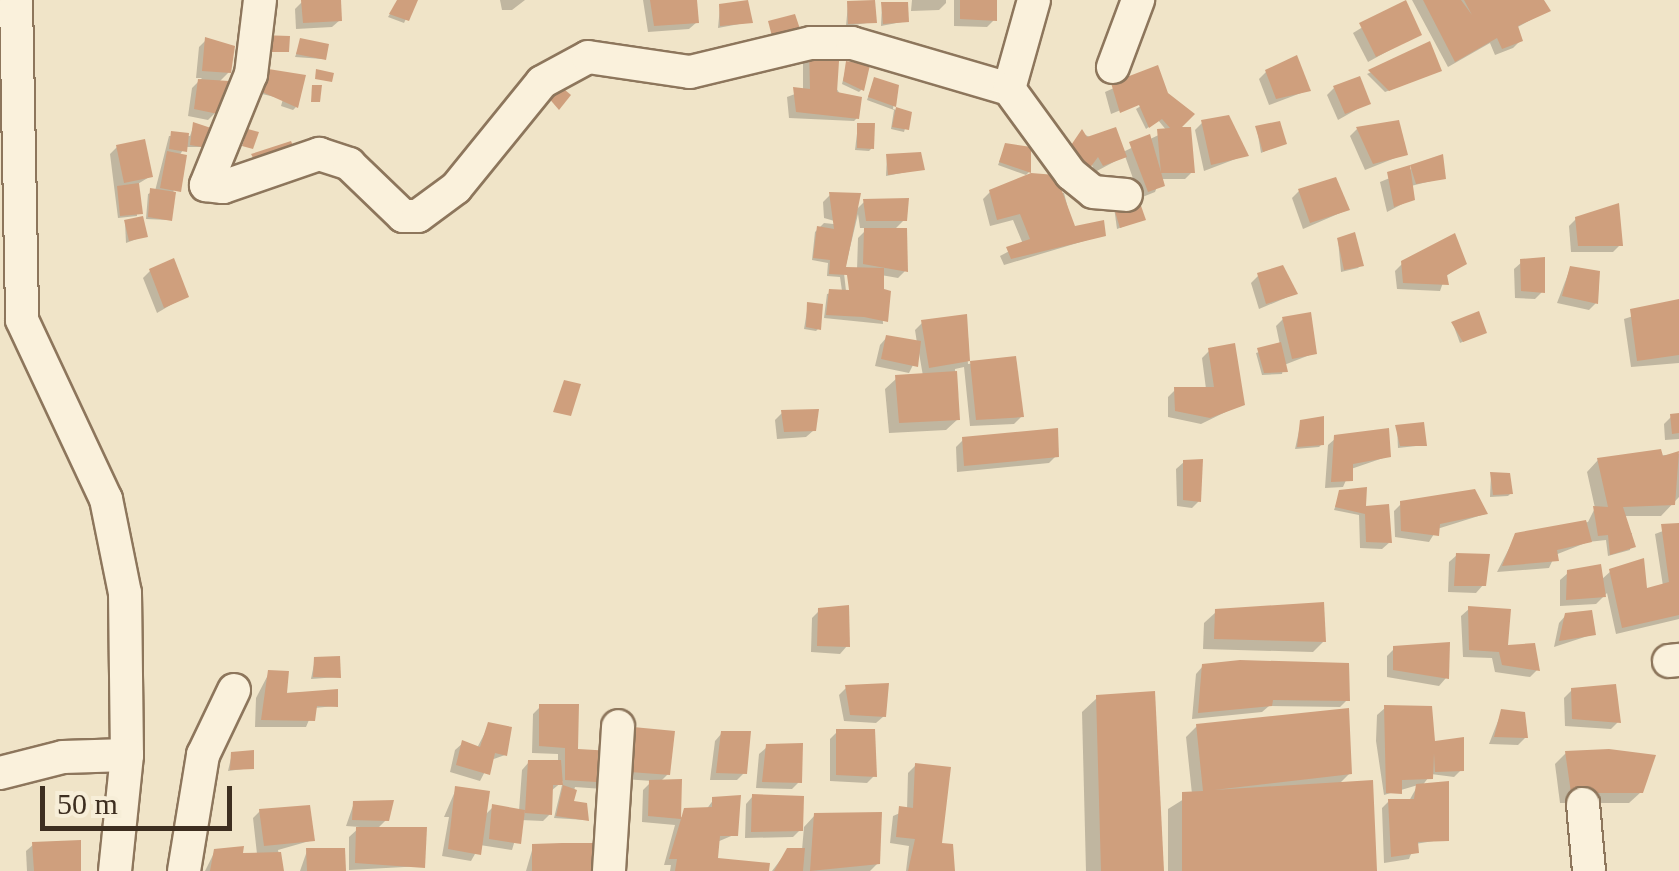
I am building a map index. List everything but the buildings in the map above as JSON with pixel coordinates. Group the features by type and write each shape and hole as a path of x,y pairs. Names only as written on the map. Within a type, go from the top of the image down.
{"street":[{"path":"16,0 22,320 106,499 125,593 127,755 114,871"},
{"path":"260,0 251,74 206,185 222,186 320,154 349,164 403,216 418,216 456,188 542,82 588,58 690,72 810,43 852,42 1008,90 1071,174 1093,192 1126,195"},
{"path":"1008,90 1034,0"},
{"path":"1113,67 1138,0"},
{"path":"184,871 203,755 234,690"},
{"path":"610,871 618,726"},
{"path":"0,773 63,757 127,755"},
{"path":"1583,804 1589,871"}]}
